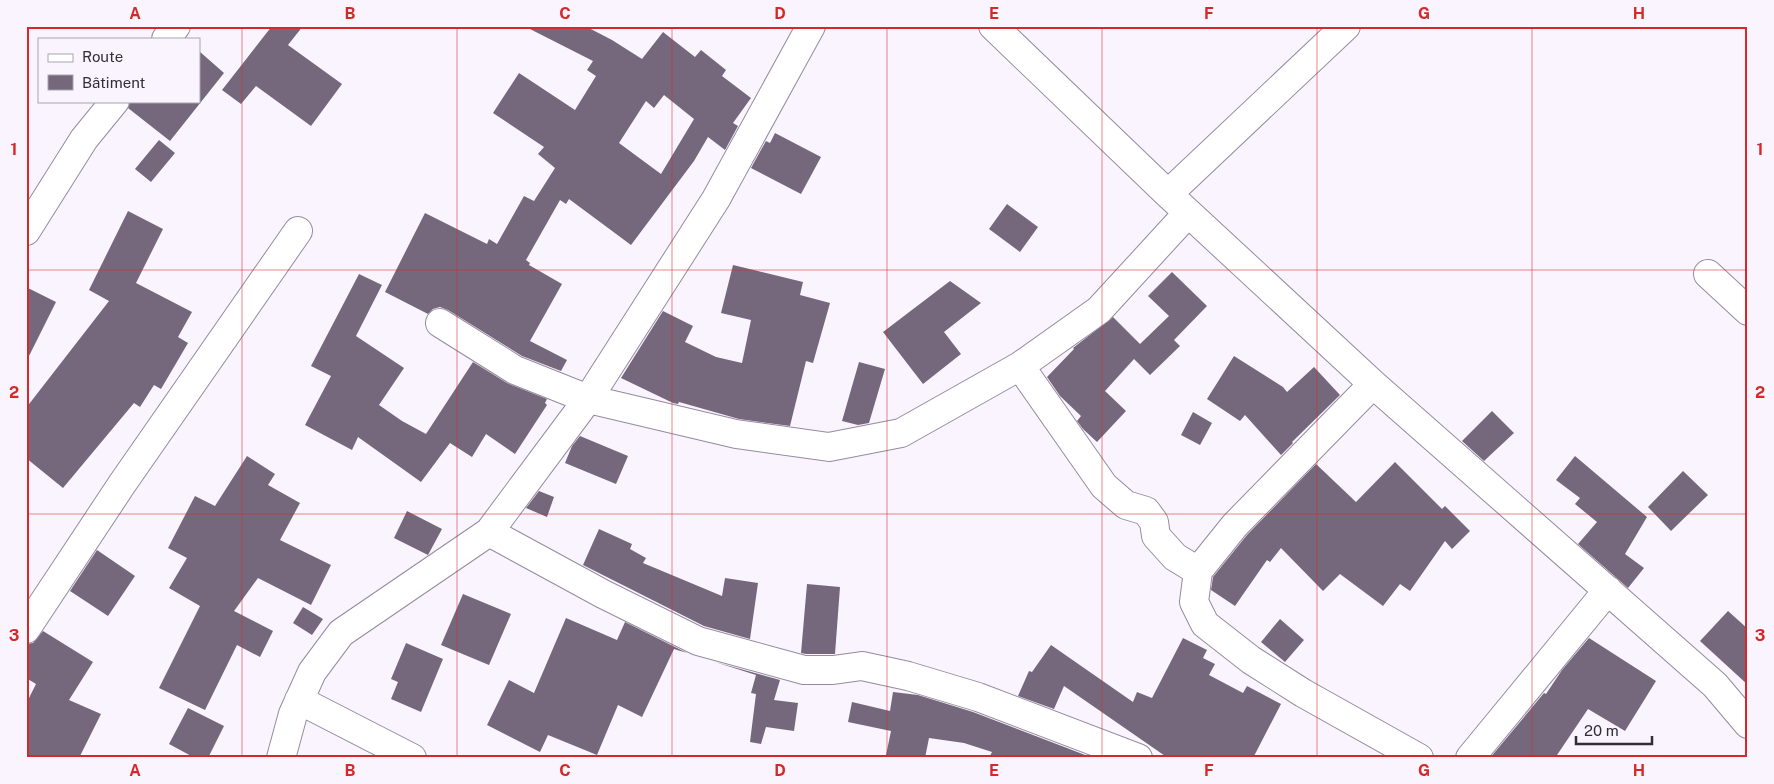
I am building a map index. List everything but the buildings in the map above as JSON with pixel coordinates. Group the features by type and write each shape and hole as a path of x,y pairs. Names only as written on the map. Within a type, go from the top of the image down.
{"street":[{"path":"282,758 292,714 312,672 341,633 489,532 588,399 716,199 811,26"},
{"path":"993,26 1188,213 1373,384 1715,685 1748,724"},
{"path":"1168,194 1346,26"},
{"path":"26,231 84,139 114,102"},
{"path":"440,323 515,370 588,399 736,434 829,447 901,434 1020,366 1098,310 1188,213"},
{"path":"26,629 122,484 298,231"},
{"path":"1708,274 1748,311"},
{"path":"1020,366 1104,486 1126,505 1146,512 1154,522 1156,536 1175,557 1198,571"},
{"path":"1373,384 1235,525 1198,571 1194,602 1205,624 1251,660 1303,693 1419,758"},
{"path":"489,532 603,594 698,641 804,670 833,670 862,666 908,676 978,697 1110,752 1138,758"},
{"path":"1470,758 1608,590"},
{"path":"299,700 412,758"}]}
